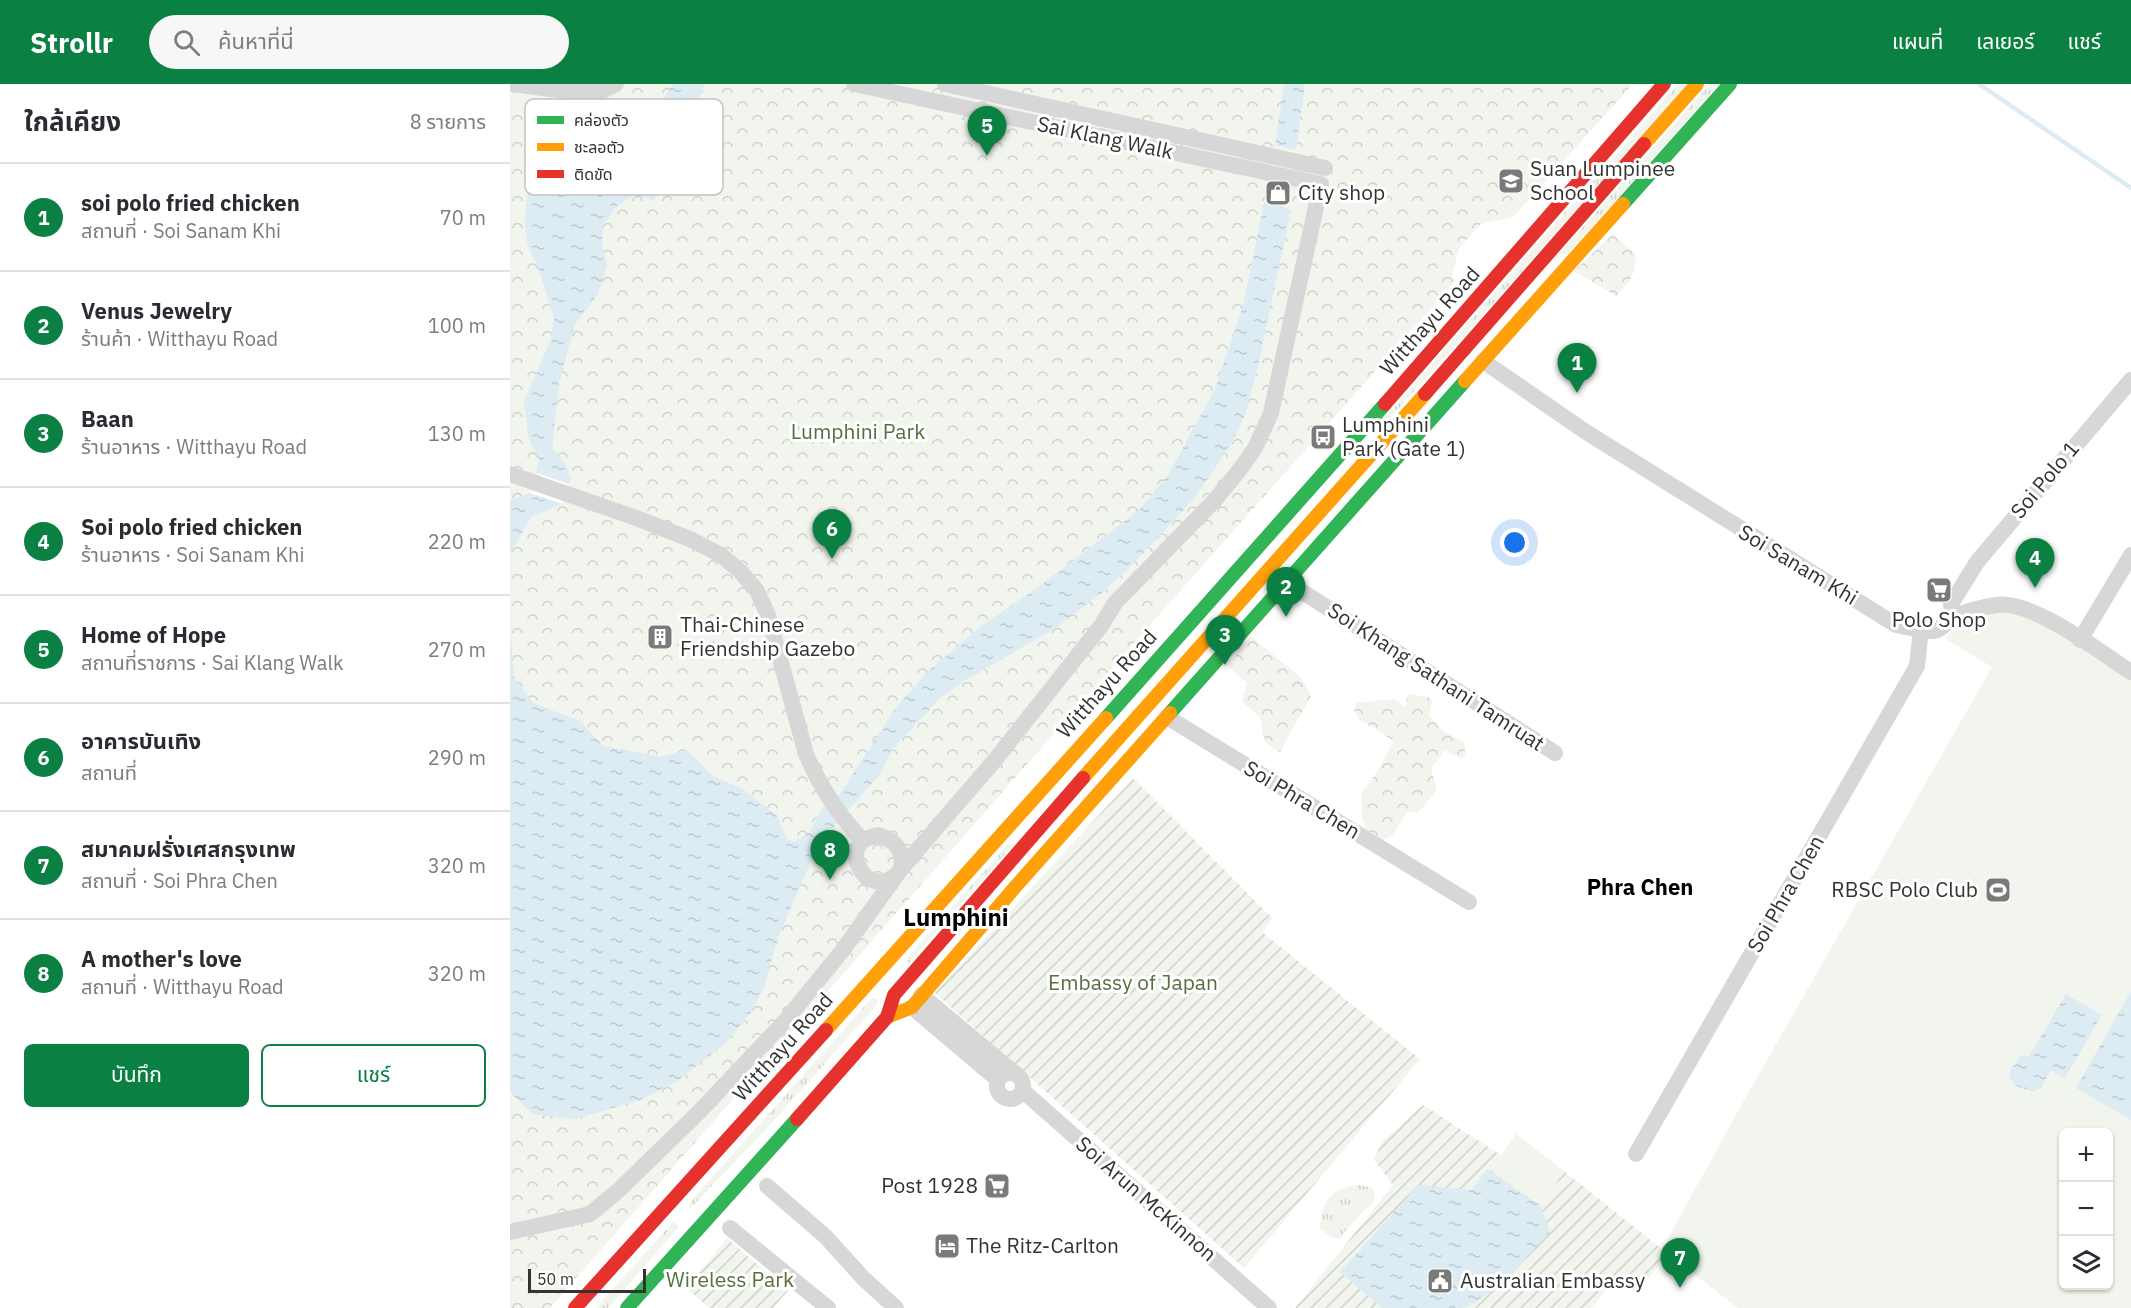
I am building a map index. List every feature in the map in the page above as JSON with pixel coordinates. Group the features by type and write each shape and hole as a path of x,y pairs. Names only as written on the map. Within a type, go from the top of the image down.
{"main road":[{"name":"Witthayu Road","path":"576,1308 1511,262 1664,84"},
{"path":"887,1017 894,995 1025,843 1375,451 1697,84"},
{"path":"627,1308 887,1017 917,1001 1041,858 1730,84"},
{"path":"1528,278 1545,291"},
{"path":"1357,435 1391,465"},
{"path":"1007,827 1041,858"},
{"path":"885,964 906,982 917,1001"}],"street":[{"path":"513,84 573,92 602,91 616,84"},
{"name":"Sai Klang Walk","path":"854,84 1131,144 1323,176"},
{"name":"Sai Klang Walk","path":"945,84 1135,126 1323,176"},
{"path":"973,110 976,91"},
{"path":"1131,144 1135,126"},
{"path":"510,1232 590,1214 619,1190 699,1112 786,1020 843,951 898,873 996,760 1101,626 1115,603 1215,500 1255,448 1271,413 1323,176"},
{"name":"Soi Sanam Khi","path":"1483,361 1586,432 1896,625 1932,631 1953,617 1998,604 2018,605 2041,615 2131,672"},
{"name":"Soi Polo 1","path":"1953,617 1951,604 1977,562 2131,380"},
{"path":"510,474 692,540 721,555 741,572 757,591 768,615 806,754 815,776 842,818 862,840"},
{"path":"2080,640 2131,555"},
{"name":"Soi Khang Sathani Tamruat","path":"1287,582 1555,753"},
{"name":"Soi Phra Chen","path":"1636,1154 1917,666 1921,629"},
{"name":"Soi Phra Chen","path":"1167,717 1469,902"},
{"path":"878,835 899,847 902,854 898,873 881,883 867,878 856,860 858,846 862,840 878,835"},
{"path":"917,1001 998,1080"},
{"name":"Soi Arun McKinnon","path":"917,1001 1020,1082 1269,1308"},
{"path":"1004,1074 1020,1082 1017,1097 1005,1098 997,1088 998,1080 1004,1074"},
{"path":"767,1186 826,1237 864,1279 896,1308"},
{"path":"730,1228 828,1308"}],"green space":[{"name":"Lumphini Park","path":"510,84 1633,84 1513,217 1481,224 1459,248 1452,276 1456,280 1071,714 550,1308 510,1308"},
{"path":"1678,84 1690,84 1383,426 1381,422"},
{"path":"1710,84 1719,84 1567,255 1559,254"},
{"path":"1613,234 1635,254 1635,267 1631,278 1616,296 1574,271"},
{"name":"RBSC Polo Club","path":"1987,612 2027,613 2131,679 2131,1308 1738,1308 1662,1249 1747,1095 1992,667 1946,639 1956,624"},
{"path":"1251,636 1301,678 1311,696 1280,752 1264,739 1261,718 1242,702 1247,683 1228,666"},
{"path":"1408,694 1428,697 1432,701 1429,716 1444,732 1465,742 1465,756 1461,759 1445,750 1431,769 1437,790 1418,813 1407,812 1393,834 1379,843 1367,834 1362,816 1362,792 1377,772 1394,741 1359,719 1354,711 1356,703 1394,699 1405,707"},
{"name":"Embassy of Japan","path":"1133,778 1272,918 1263,933 1420,1059 1244,1268 935,993"},
{"path":"1009,843 1013,845 908,964 906,962 908,957"},
{"path":"872,998 877,999 877,1005 770,1125 691,1208 689,1203"},
{"path":"1423,1105 1501,1155 1491,1170 1542,1205 1564,1171 1668,1254 1636,1293 1615,1279 1591,1308 1295,1308 1393,1185 1374,1160 1381,1143"},
{"path":"1516,1134 1564,1171 1541,1206 1491,1170"},
{"path":"1360,1185 1373,1188 1375,1196 1372,1204 1339,1239 1331,1237 1320,1228 1326,1203 1330,1197 1342,1189"},
{"path":"673,1222 678,1226 677,1229 608,1308 596,1308"},
{"name":"Wireless Park","path":"727,1238 788,1291 773,1308 709,1308 686,1288"}],"water":[{"path":"673,84 705,84 699,99 664,98"},
{"path":"1284,84 1305,84 1296,150 1275,145"},
{"path":"527,195 634,195 617,206 603,225 602,244 607,265 598,294 575,324 559,383 552,448 564,462 571,478 562,504 531,517 510,554 510,500 531,493 539,459 529,440 524,402 551,339 554,318 539,270 528,246 525,223"},
{"path":"634,195 659,195 653,200"},
{"path":"1264,202 1291,210 1258,366 1246,412 1232,443 1194,499 1135,562 1099,595 1054,629 967,679 941,697 892,750 880,774 836,824 811,861 777,940 764,988 750,1014 725,1044 676,1082 641,1100 575,1119 532,1114 510,1092 510,626 514,677 533,703 580,721 603,746 662,757 687,750 713,776 743,789 777,816 787,839 794,842 810,832 822,808 840,794 895,709 927,672 981,626 1040,586 1140,509 1168,475 1215,389 1244,302"},
{"path":"2131,991 2131,1120 2076,1088"},
{"path":"2066,994 2102,1015 2065,1078 2051,1070 2041,1088 2033,1092 2014,1085 2009,1076 2012,1066 2022,1055 2029,1056"},
{"path":"1487,1169 1541,1206 1550,1232 1499,1287 1465,1308 1382,1308 1340,1272 1418,1185 1472,1190"}],"pier":[{"path":"537,473 569,484 562,504 530,493"}],"waterway":[{"path":"1979,84 2131,188"}],"traffic: fast":[{"path":"1623,204 1730,84"},
{"path":"1170,713 1465,381"},
{"path":"1106,718 1385,404"},
{"path":"627,1308 797,1119"}],"traffic: slow":[{"path":"1644,144 1697,84"},
{"path":"1465,381 1623,204"},
{"path":"1083,778 1425,394"},
{"path":"887,1017 912,1007 1170,713"},
{"path":"826,1030 1106,718"}],"traffic: jam":[{"path":"1385,404 1664,84"},
{"path":"1425,394 1644,144"},
{"path":"797,1119 887,1017 894,995 1083,778"},
{"path":"575,1308 826,1030"}],"place":[{"name":"Home of Hope","path":"987,156"},
{"name":"Suan Lumpinee School","path":"1511,181"},
{"name":"City shop","path":"1278,193"},
{"name":"soi polo fried chicken","path":"1577,393"},
{"name":"Lumphini Park (Gate 1)","path":"1323,437"},
{"name":"อาคารบันเทิง","path":"832,559"},
{"name":"Soi polo fried chicken","path":"2035,588"},
{"name":"Polo Shop","path":"1939,590"},
{"name":"Venus Jewelry","path":"1286,617"},
{"name":"Thai-Chinese Friendship Gazebo","path":"660,637"},
{"name":"Baan","path":"1225,665"},
{"name":"A mother's love","path":"830,880"},
{"name":"RBSC Polo Club","path":"1998,890"},
{"name":"Post 1928","path":"997,1186"},
{"name":"The Ritz-Carlton","path":"947,1246"},
{"name":"Australian Embassy","path":"1440,1281"},
{"name":"สมาคมฝรั่งเศสกรุงเทพ","path":"1680,1288"}],"district":[{"name":"Phra Chen","path":"1640,887"},
{"name":"Lumphini","path":"956,918"}]}
